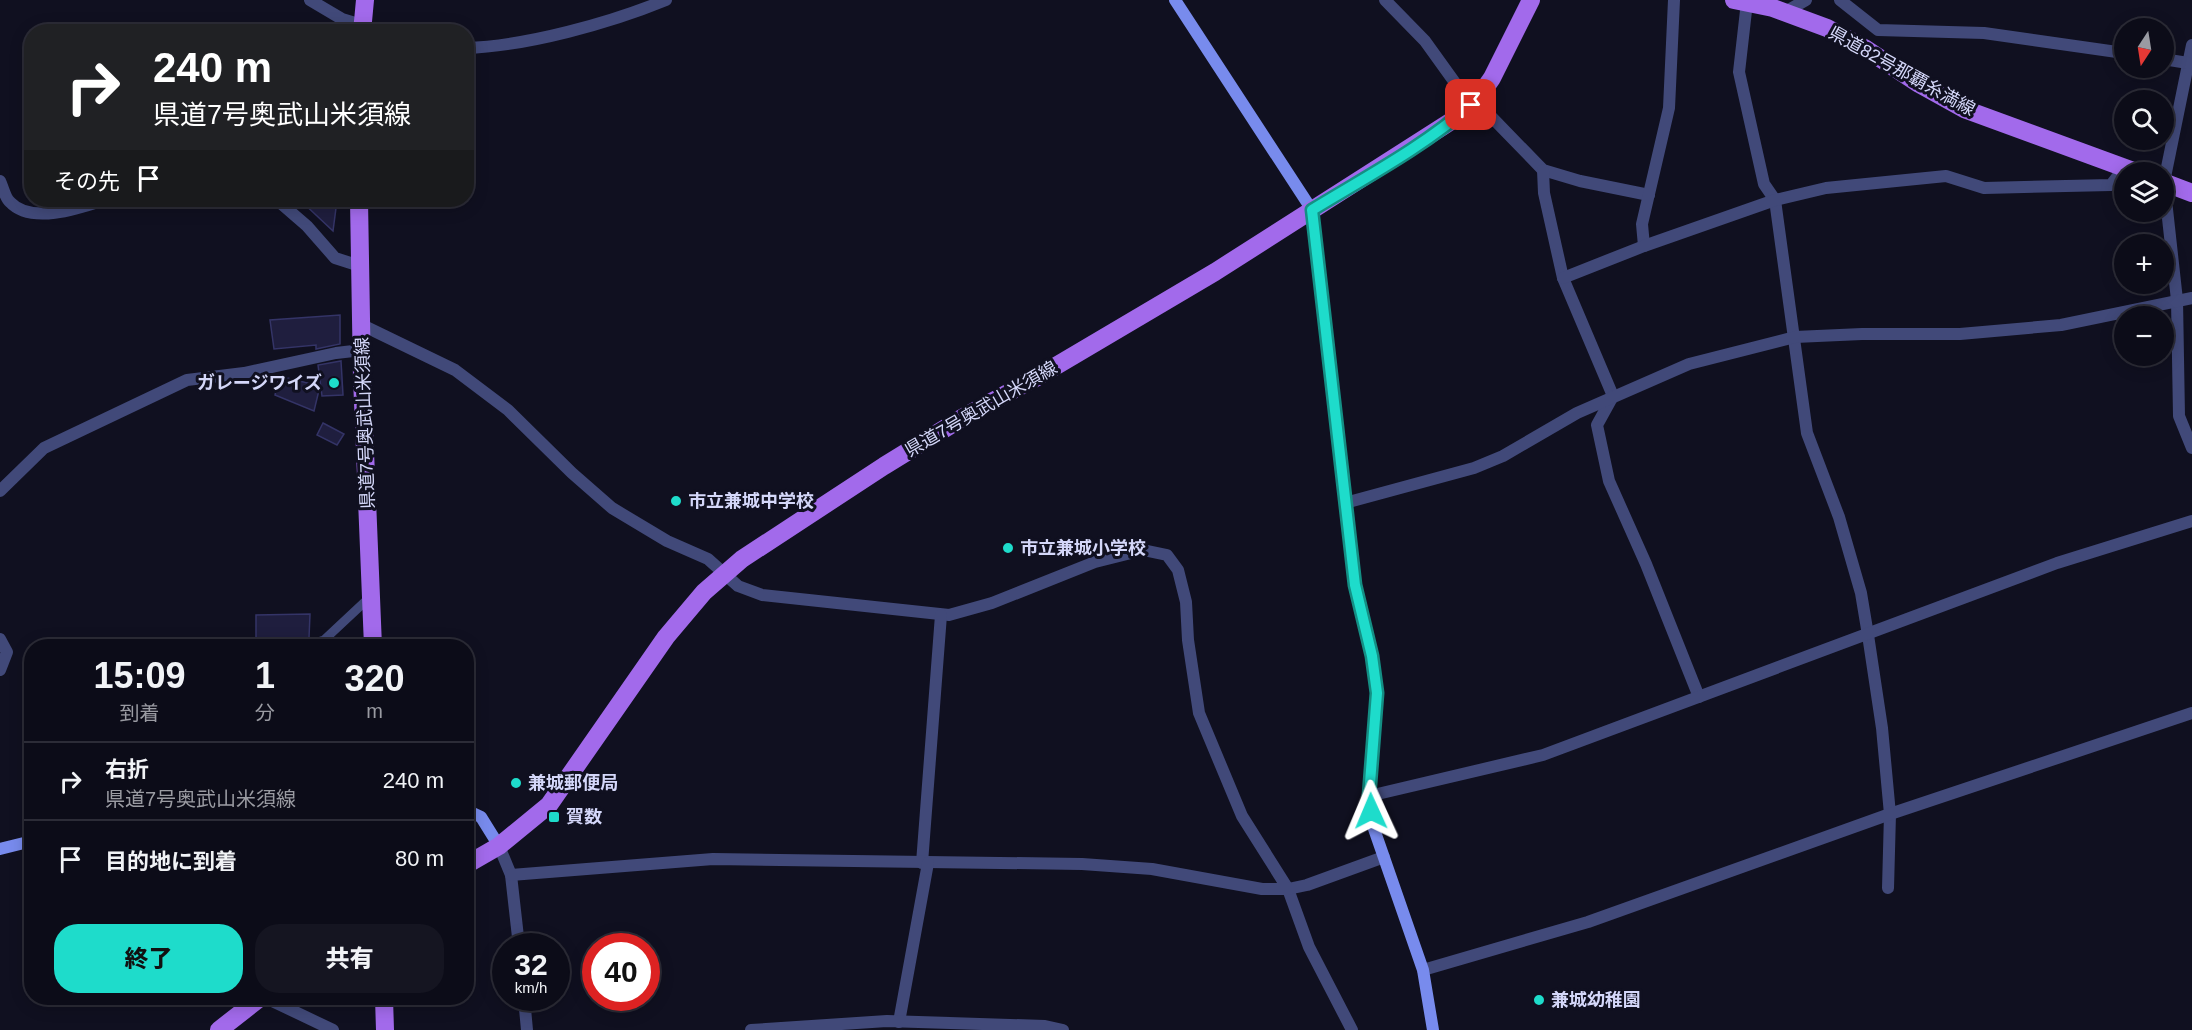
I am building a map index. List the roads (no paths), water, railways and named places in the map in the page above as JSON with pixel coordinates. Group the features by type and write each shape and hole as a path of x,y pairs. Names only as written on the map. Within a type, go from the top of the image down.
{"main road":[{"path":"362,24 365,0"},
{"name":"県道7号奥武山米須線","path":"474,861 500,846 549,805 666,638 704,592 725,572 884,466 962,418 1043,374 1215,272 1425,140 1473,103 1497,70 1531,0"},
{"name":"県道82号那覇糸満線","path":"1741,1 1785,12 1827,28 1964,109 2114,164"},
{"path":"2174,186 2192,193"},
{"name":"県道7号奥武山米須線","path":"359,207 373,639"},
{"path":"219,1030 251,1005"},
{"path":"384,1005 385,1030"}],"street":[{"path":"310,0 353,24"},
{"path":"474,48 555,34 634,13 666,0"},
{"path":"1175,0 1312,210 1355,585 1372,656 1377,693 1369,796 1373,826 1423,970 1433,1030"},
{"path":"1385,0 1425,41 1473,103 1543,170 1580,181 1648,195"},
{"path":"1644,246 1642,224 1670,108 1674,0"},
{"path":"1785,12 1806,0"},
{"path":"1840,0 1878,30 1984,33 2114,52"},
{"path":"1741,1 1739,72 1764,184 1775,200 1807,433 1839,517 1861,593 1868,635 1882,728 1890,814 1888,888"},
{"path":"1866,49 1878,30"},
{"path":"2167,162 2192,45"},
{"path":"2174,61 2188,63"},
{"path":"1543,170 1544,193 1563,278 1613,396"},
{"path":"1563,278 1644,246 1775,200 1826,188 1946,176 1984,188 2110,185 2114,182"},
{"path":"0,181 10,202 26,211 38,214 61,213 81,207"},
{"path":"285,207 307,225 335,258 360,266"},
{"path":"2167,222 2176,300 2180,416 2192,448"},
{"path":"1345,503 1474,468 1503,456 1577,413 1689,364 1795,337 1960,334 2061,325 2192,298"},
{"path":"362,325 455,370 508,410 572,473 612,508 667,541 708,559 738,586 762,596 949,615 992,603 1095,562 1143,550 1167,555 1178,570 1186,602 1188,640 1199,713 1242,816 1288,889 1309,947 1352,1030"},
{"path":"0,491 44,448 187,380 244,373 336,353 362,350"},
{"path":"1613,396 1597,425 1610,481 1699,697"},
{"path":"1369,796 1543,755 2057,563 2192,521"},
{"path":"899,1022 925,863 941,615"},
{"path":"0,639 7,652 0,670"},
{"path":"1423,970 1588,922 1890,814 2019,773 2192,713"},
{"path":"474,814 481,817 500,846 511,875 518,933"},
{"path":"0,849 24,843"},
{"path":"511,875 713,859 1082,864 1152,869 1262,889 1288,889 1307,885 1384,858"},
{"path":"281,1005 333,1030"},
{"path":"525,1011 527,1030"},
{"path":"751,1030 887,1021 1045,1026 1063,1030"}],"lane":[{"path":"325,639 371,595"}],"place":[{"name":"ガレージワイズ","path":"334,383"},
{"name":"市立兼城中学校","path":"676,501"},
{"name":"市立兼城小学校","path":"1008,548"},
{"name":"兼城郵便局","path":"516,783"},
{"name":"賀数","path":"554,817"},
{"name":"兼城幼稚園","path":"1539,1000"}]}
